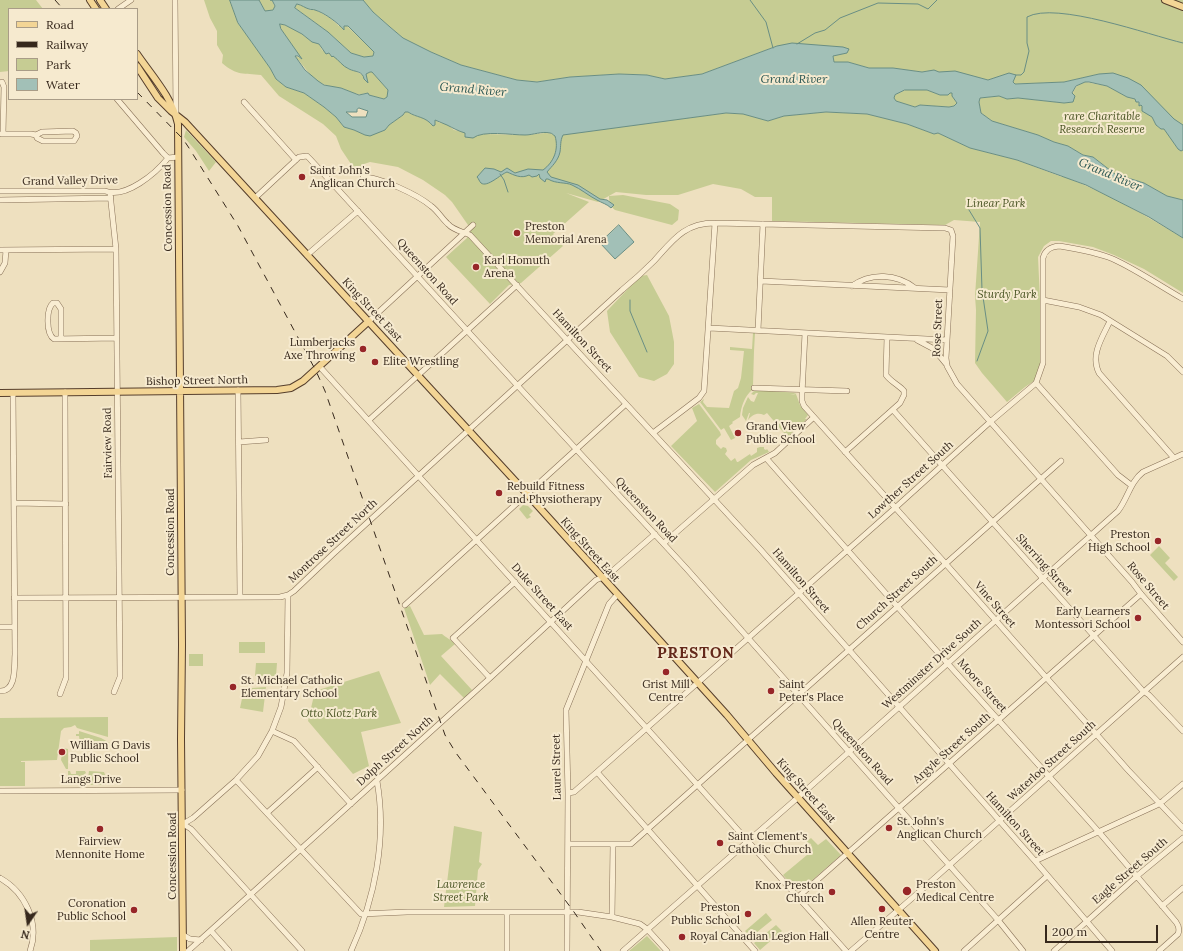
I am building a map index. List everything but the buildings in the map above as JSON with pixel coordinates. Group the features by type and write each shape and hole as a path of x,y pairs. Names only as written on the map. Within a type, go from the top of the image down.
{"main road":[{"path":"1165,0 1183,7"},
{"path":"138,55 167,95 176,114"},
{"path":"138,66 144,63"},
{"name":"King Street East","path":"138,68 158,98 185,122 528,495 697,682 935,951"},
{"name":"Concession Road","path":"176,114 178,124 182,597 183,951"},
{"name":"Bishop Street North","path":"0,393 277,390 291,388 303,381 320,367 369,321"}],"street":[{"path":"119,8 131,0"},
{"path":"175,0 176,114"},
{"path":"1,82 4,87 2,134 36,135 42,132 73,131 77,136 74,141 43,141 37,138 36,135"},
{"path":"167,95 176,90"},
{"path":"118,100 168,158 178,157"},
{"path":"244,102 296,160 255,198"},
{"name":"Queenston Road","path":"296,160 303,156 310,159 664,543 998,920 1023,951"},
{"name":"Grand Valley Drive","path":"1,200 111,196 141,183 168,158"},
{"name":"Hamilton Street","path":"363,177 369,177 387,182 418,198 431,206 449,226 470,235 652,433 715,499 1035,861 1112,951"},
{"path":"56,190 57,199"},
{"name":"Grand Valley Drive","path":"1,191 105,190 111,196"},
{"path":"1,191 1,200"},
{"name":"Fairview Road","path":"111,196 116,250 120,597 120,677 114,692"},
{"path":"307,256 358,211"},
{"name":"Rose Street","path":"567,340 653,262 669,243 692,226 705,223 715,223 949,229 951,230 953,236 947,366 957,384 1183,642"},
{"path":"652,433 699,398 704,391 715,223"},
{"path":"758,330 763,224"},
{"path":"369,321 473,225"},
{"name":"Lowther Street South","path":"568,793 574,792 990,422 1036,383 1043,364 1043,258 1044,253 1048,249 1053,246 1059,246 1094,253 1112,259 1183,299"},
{"path":"0,250 116,250"},
{"path":"0,272 5,263 6,250"},
{"path":"852,286 860,280 884,276 897,278 916,289"},
{"path":"761,281 950,290"},
{"path":"369,420 517,285"},
{"path":"1043,300 1079,307 1099,314 1167,356 1183,372"},
{"path":"61,338 61,309 56,303 53,303 48,309 49,333 54,339 117,338"},
{"path":"1110,321 1097,350 1095,358 1096,366 1100,373 1174,458"},
{"path":"709,328 947,340"},
{"name":"Vine Street","path":"805,333 802,403 1097,735 1159,804 1183,828"},
{"path":"845,452 893,410 904,395 902,388 886,374 887,337"},
{"path":"914,338 934,349 947,366"},
{"name":"Montrose Street North","path":"14,598 280,597 288,595 419,477 567,340"},
{"name":"Duke Street East","path":"320,367 586,660 846,951"},
{"path":"1036,383 1118,475 1131,485"},
{"path":"754,388 847,391"},
{"path":"238,390 240,597"},
{"path":"60,694 66,678 67,597 65,392"},
{"path":"0,691 9,689 12,684 15,654 13,393"},
{"path":"405,605 528,495 626,404"},
{"name":"Sherring Street","path":"893,410 1145,692 1150,695 1183,731"},
{"path":"664,543 753,465 775,453 814,417"},
{"path":"239,442 266,440"},
{"name":"Westminster Drive South","path":"623,951 899,707 1122,506 1131,485 1138,476 1143,472 1183,454"},
{"name":"Moore Street","path":"766,458 1098,831 1179,926 1179,930 1175,938 1159,951"},
{"name":"Church Street South","path":"568,844 631,844 1061,461"},
{"path":"14,504 66,504"},
{"name":"Dolph Street North","path":"188,951 377,781 596,580 608,575 655,534"},
{"path":"490,678 454,638 515,582"},
{"name":"Argyle Street South","path":"798,898 1141,594"},
{"path":"288,595 287,673 281,707 272,731 258,756 236,780 193,818 183,824 191,829 302,951"},
{"name":"Laurel Street","path":"567,951 568,793 566,710 609,604 617,595"},
{"path":"0,627 14,627"},
{"name":"Waterloo Street South","path":"851,951 1097,735 1183,657"},
{"path":"272,731 294,741 351,804"},
{"path":"267,813 318,767"},
{"path":"596,772 755,951"},
{"path":"236,780 360,914 407,912 567,912 612,917 640,924 647,929 667,951"},
{"path":"351,951 362,928 372,895 380,821 377,781"},
{"path":"1035,861 1159,804 1183,784"},
{"name":"Langs Drive","path":"0,791 182,790"},
{"name":"Eagle Street South","path":"1054,951 1137,876 1183,838"},
{"path":"612,917 613,845"},
{"path":"964,951 1047,876"},
{"path":"0,878 19,892 29,910 33,926 30,951"},
{"path":"1162,906 1183,888"},
{"path":"507,912 507,951"},
{"path":"211,931 229,951"},
{"path":"183,934 190,939 201,940"}],"green space":[{"path":"0,0 36,0 42,8 8,8 8,71 0,72"},
{"path":"204,0 230,0 238,23 270,68 276,79 286,87 304,93 324,107 336,117 344,127 365,135 385,130 405,112 424,119 433,126 435,120 440,123 447,124 454,130 477,135 527,135 545,133 565,134 726,113 743,114 768,121 784,116 826,112 867,114 907,124 934,134 938,133 970,148 1017,160 1065,177 1110,197 1154,221 1183,238 1183,293 1144,269 1114,255 1093,247 1051,241 1044,246 1038,257 1040,300 1040,367 1034,381 1007,402 975,363 975,296 980,222 954,220 945,225 772,221 772,197 755,197 741,189 713,184 678,195 646,195 616,192 598,202 566,193 589,202 553,234 563,246 521,283 509,285 490,304 446,257 467,238 468,225 452,202 445,195 423,180 398,167 370,162 359,168 353,167 341,149 336,136 323,124 279,96 261,75 236,72 222,63 223,55 217,45 217,31 210,18"},
{"path":"259,0 272,0 275,8 271,11 265,11"},
{"name":"rare Charitable Research Reserve","path":"363,0 1183,0 1183,141 1118,75 1099,74 1064,82 1015,84 1008,74 988,80 972,76 928,71 922,72 891,68 869,68 848,62 834,62 833,55 836,55 777,46 702,74 665,79 647,75 619,74 570,77 537,82 517,80 461,65 431,52 403,38 373,12"},
{"path":"297,4 310,10 314,9 330,18 339,26 347,26 374,52 373,56 364,57 351,53 328,32 294,7"},
{"path":"279,24 292,28 311,41 319,44 322,50 337,58 348,69 366,77 366,74 372,72 388,90 388,97 384,99 369,95 368,93 354,93 320,83 294,56 301,58"},
{"name":"rare Charitable Research Reserve","path":"1085,82 1107,86 1127,97 1135,99 1152,117 1156,125 1161,129 1164,128 1178,149 1181,149 1181,151 1183,150 1183,200 1167,196 1144,183 1115,174 1093,157 1083,155 1068,146 992,121 981,113 979,102 980,98 999,96 1007,99 1018,98 1064,103 1073,102 1074,89 1078,85"},
{"path":"905,90 927,90 940,95 948,95 952,93 952,96 957,103 954,106 949,107 920,105 915,107 896,101 894,98 895,95"},
{"path":"186,130 216,162 209,171 196,151 184,137"},
{"path":"623,195 670,204 679,210 678,220 672,225 615,210 610,204 609,196"},
{"path":"647,275 669,316 674,342 674,364 667,374 654,381 639,377 610,332 607,311 640,276"},
{"path":"753,333 755,333 752,390 743,402 740,417 729,426 735,438 731,440 724,428 721,430 700,402 704,399 703,402 707,407 729,408 734,391 738,388 741,378 744,351 730,350 730,347 752,349"},
{"path":"761,390 797,393 790,395 796,394 800,405 808,415 805,419 807,419 785,439 782,435 784,433 767,413 764,415 755,414 748,420 749,413 746,421 742,415 743,408 748,397 754,402 758,393 754,395 751,394 754,391"},
{"path":"699,404 720,432 721,435 716,440 716,444 721,449 723,447 726,448 727,451 725,454 731,461 735,458 738,462 750,454 751,456 757,452 757,448 760,447 764,447 764,449 767,449 769,452 751,460 715,492 671,446 697,421 692,408"},
{"path":"523,505 528,506 533,511 529,515 531,517 527,519 519,509"},
{"path":"1159,546 1170,558 1165,563 1178,577 1174,581 1150,555"},
{"path":"410,606 424,635 442,634 455,644 441,656 472,690 464,698 440,674 430,685 404,608"},
{"path":"239,642 265,642 265,653 239,653"},
{"path":"189,654 203,654 203,666 189,666"},
{"path":"256,663 277,663 276,676 255,676"},
{"name":"Otto Klotz Park","path":"379,671 401,723 361,732 369,766 353,774 308,721 315,691"},
{"path":"266,687 263,712 240,708 243,694 252,688"},
{"path":"108,717 108,737 77,728 75,725 64,728 61,731 57,760 21,761 25,762 25,786 0,786 0,718"},
{"path":"79,731 101,738 110,743 80,743 79,736 76,736 76,734 79,734"},
{"path":"63,748 68,749 68,769 66,769 61,760"},
{"path":"68,771 70,771 71,774 76,774 76,771 85,771 86,773 68,785"},
{"path":"89,771 104,772 106,777 106,785 87,785"},
{"name":"Lawrence Street Park","path":"454,826 482,832 479,862 482,864 478,870 475,906 444,907"},
{"path":"811,838 818,845 826,839 841,855 802,889 797,891 783,875 807,855 805,851 809,849 812,850 811,844 806,842"},
{"path":"766,913 772,920 751,937 745,931"},
{"path":"776,925 782,931 760,950 754,943"},
{"path":"647,936 661,951 629,951"},
{"path":"177,937 177,951 90,951 90,940"}],"water":[{"name":"Grand River","path":"230,0 259,0 265,11 273,10 275,6 272,0 363,0 373,12 403,38 431,52 461,65 517,80 537,82 570,77 619,74 647,75 665,79 702,74 777,46 792,43 843,47 849,49 847,53 833,56 834,62 848,62 869,68 893,68 922,72 934,70 939,72 955,71 988,80 1009,73 1016,75 1013,82 1015,84 1064,82 1099,74 1113,73 1128,78 1141,85 1174,119 1183,125 1183,150 1181,151 1178,149 1164,129 1161,129 1156,125 1152,117 1142,111 1142,106 1139,106 1139,102 1136,102 1135,99 1127,97 1107,86 1089,82 1076,86 1072,93 1075,96 1073,102 1064,103 1018,98 1007,99 999,96 980,98 979,102 981,113 992,121 1068,146 1083,155 1093,157 1115,174 1144,183 1167,196 1183,200 1183,238 1149,217 1086,185 1017,160 970,148 938,133 934,134 907,124 867,114 826,112 784,116 768,121 743,114 726,113 563,135 558,158 547,172 551,177 578,185 600,199 607,200 614,205 611,208 572,185 554,182 548,179 546,179 545,182 540,178 539,174 532,177 529,175 520,177 507,172 487,184 484,184 481,183 477,177 485,168 494,169 501,172 507,168 515,173 528,169 543,170 547,167 555,155 555,136 551,133 544,132 525,135 483,134 473,138 465,137 465,133 446,124 435,120 435,125 433,126 427,120 408,112 405,112 385,130 370,136 365,135 344,127 336,117 324,107 304,93 286,87 276,79 270,68 238,23","holes":["297,4 308,9 319,11 331,18 344,30 344,26 348,26 374,52 373,56 364,57 351,53 328,32 295,8","280,24 285,25 302,34 312,42 319,44 326,54 329,53 342,65 362,74 368,83 366,74 372,72 388,90 387,97 384,99 369,95 368,93 359,95 341,88 324,85 305,70 295,56 302,59 281,29","905,90 927,90 940,95 948,95 952,93 952,96 957,103 954,106 949,107 920,105 915,107 896,101 894,98 895,95","359,108 368,111 366,117 352,117 346,112 357,112"]},
{"path":"619,225 634,242 615,259 600,243"}],"waterway":[{"path":"750,0 766,22 773,48"},
{"path":"797,44 815,33 825,30 840,18 878,3 918,4 928,9 937,0"},
{"path":"1016,75 1021,75 1024,72 1029,51 1027,43 1027,17 1041,13 1059,13 1080,16 1183,43"},
{"path":"500,174 504,180 508,192"},
{"path":"969,210 980,228 982,290 988,331 977,361"},
{"path":"630,300 630,311 647,352"}],"railway":[{"path":"55,0 62,8"},
{"path":"138,93 183,139 189,148 238,226 316,371 325,391 445,735 456,753 574,912 601,951"}],"place":[{"name":"Saint John's Anglican Church","path":"302,177"},
{"name":"Preston Memorial Arena","path":"517,233"},
{"name":"Karl Homuth Arena","path":"476,267"},
{"name":"Lumberjacks Axe Throwing","path":"363,349"},
{"name":"Elite Wrestling","path":"375,362"},
{"name":"Grand View Public School","path":"738,433"},
{"name":"Rebuild Fitness and Physiotherapy","path":"499,493"},
{"name":"Preston High School","path":"1158,541"},
{"name":"Early Learners Montessori School","path":"1138,618"},
{"name":"Grist Mill Centre","path":"666,672"},
{"name":"St. Michael Catholic Elementary School","path":"233,687"},
{"name":"Saint Peter's Place","path":"771,691"},
{"name":"William G Davis Public School","path":"62,752"},
{"name":"St. John's Anglican Church","path":"889,828"},
{"name":"Fairview Mennonite Home","path":"100,829"},
{"name":"Saint Clement's Catholic Church","path":"720,843"},
{"name":"Preston Medical Centre","path":"907,891"},
{"name":"Knox Preston Church","path":"832,892"},
{"name":"Allen Reuter Centre","path":"882,909"},
{"name":"Coronation Public School","path":"134,910"},
{"name":"Preston Public School","path":"748,914"},
{"name":"Royal Canadian Legion Hall","path":"682,937"}],"district":[{"name":"PRESTON","path":"696,654"}],"park label":[{"name":"Linear Park","path":"996,204"},
{"name":"Sturdy Park","path":"1007,295"}]}
